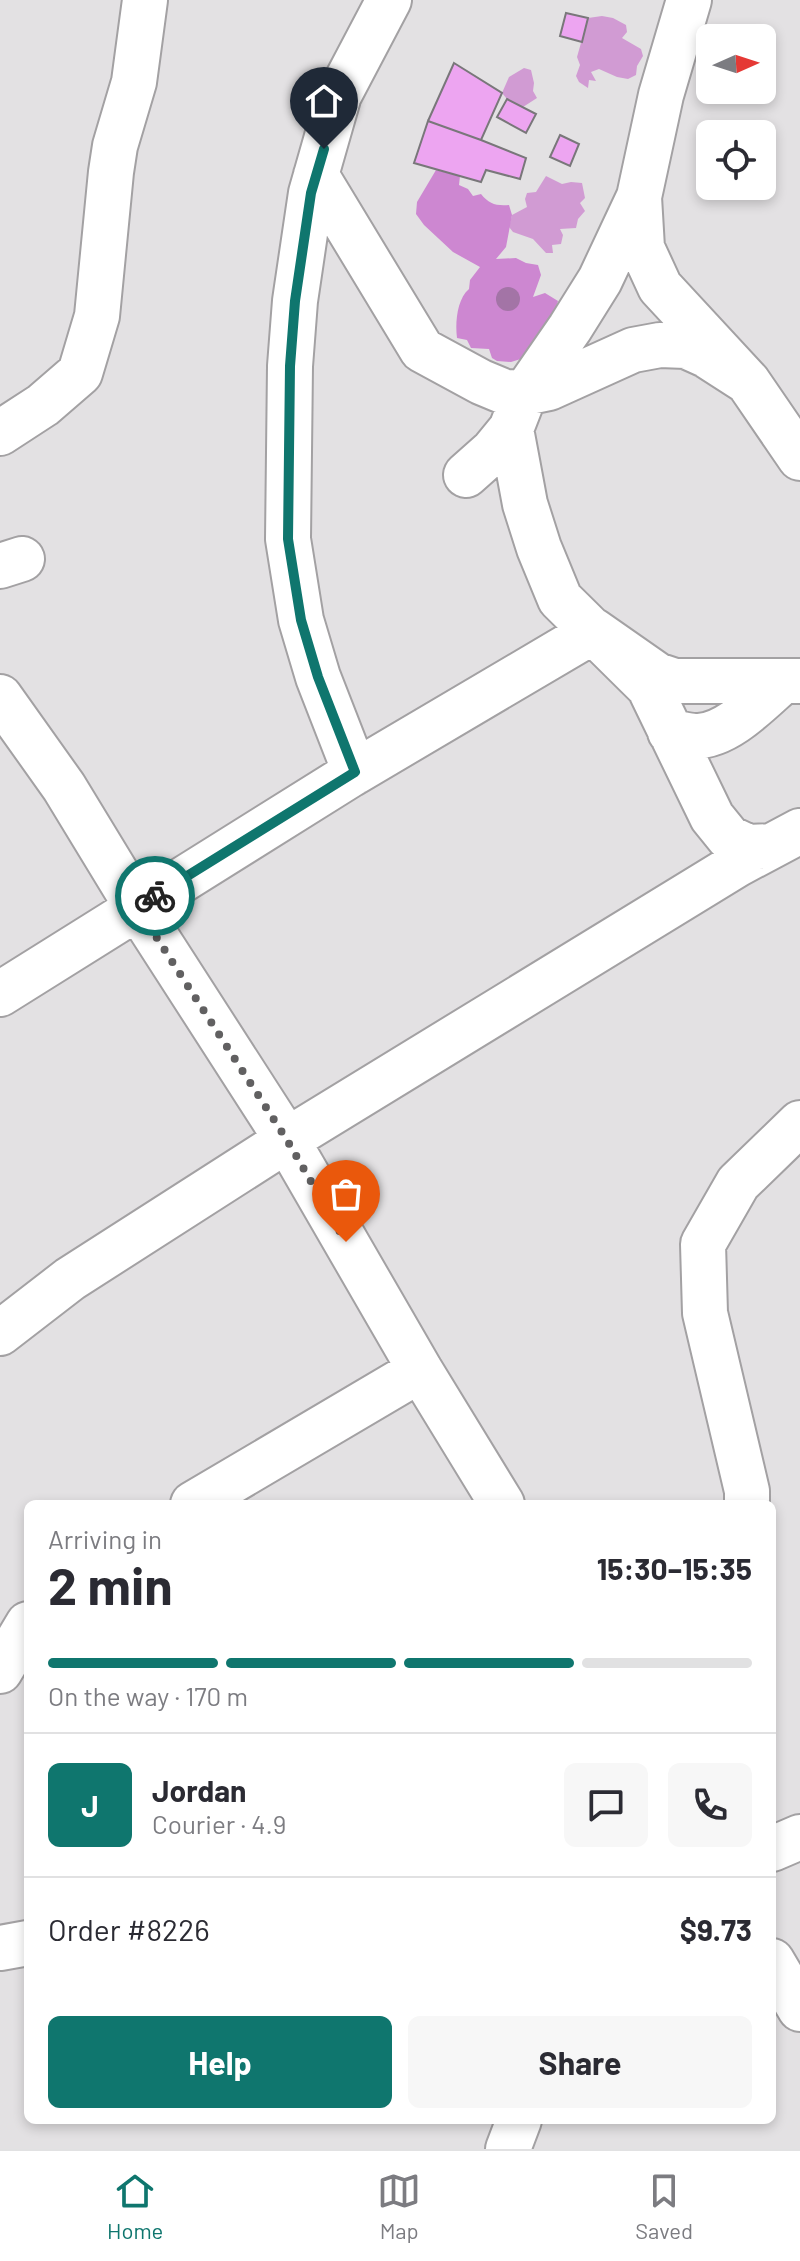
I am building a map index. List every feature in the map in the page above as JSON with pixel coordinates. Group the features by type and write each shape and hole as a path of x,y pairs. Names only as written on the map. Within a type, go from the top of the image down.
{"street":[{"path":"0,433 43,405 80,373 97,316 111,172 115,146 134,82 145,0"},
{"path":"355,772 318,677 301,620 288,539 290,366 295,301 311,193 339,95 389,0"},
{"path":"466,475 493,451 600,280 639,197 661,95 689,0"},
{"path":"316,175 422,350 505,392 518,411 525,504 560,599 691,733 704,800 712,817 729,838 748,847 786,839"},
{"path":"639,197 642,248 660,287 748,382 800,458"},
{"path":"518,411 549,388 633,350 660,345 686,346 696,350 748,382"},
{"path":"0,994 355,772 594,631"},
{"path":"594,631 657,675 675,681 791,681"},
{"path":"691,733 729,725 791,681"},
{"path":"0,697 64,787 287,1140 420,1370 500,1500"},
{"path":"0,1333 70,1279 287,1140 738,864 786,839"},
{"path":"747,1500 705,1313 703,1244 738,1183 800,1123"},
{"path":"206,1500 420,1370"},
{"path":"0,1671 24,1631"},
{"path":"776,1847 800,1837"},
{"path":"0,1948 24,1944"},
{"path":"776,1968 800,2009"},
{"path":"508,2149 517,2124"}],"shaded area":[{"path":"602,16 626,25 627,32 622,38 641,49 643,56 636,75 628,79 599,69 591,72 596,81 589,80 588,88 576,76 580,65 577,57 588,18"},
{"path":"524,68 531,70 533,91 537,98 523,107 502,93 509,77"},
{"path":"436,170 460,176 459,185 468,189 473,196 481,194 493,204 509,205 512,215 506,247 496,259 516,258 538,265 541,275 533,297 545,293 558,301 554,314 524,358 511,362 497,361 492,358 489,349 471,348 467,340 457,338 459,305 469,289 470,280 480,267 453,252 416,214 417,202"},
{"path":"546,176 562,184 582,183 585,198 580,203 585,211 578,219 576,228 560,229 563,235 561,244 552,245 553,253 546,253 533,239 513,232 509,227 512,215 527,207 527,193 536,192"}],"building":[{"path":"566,13 588,18 582,42 560,36"},
{"path":"454,63 502,93 481,140 428,121"},
{"path":"507,99 536,114 526,133 497,117"},
{"path":"428,121 526,158 520,179 486,170 481,182 414,163"},
{"path":"560,135 579,144 570,166 550,157"}],"way so far":[{"path":"155,896 137,907 287,1140 346,1242"}],"route":[{"path":"155,896 355,772 318,677 301,620 288,539 290,366 295,301 311,193 324,149"}]}
